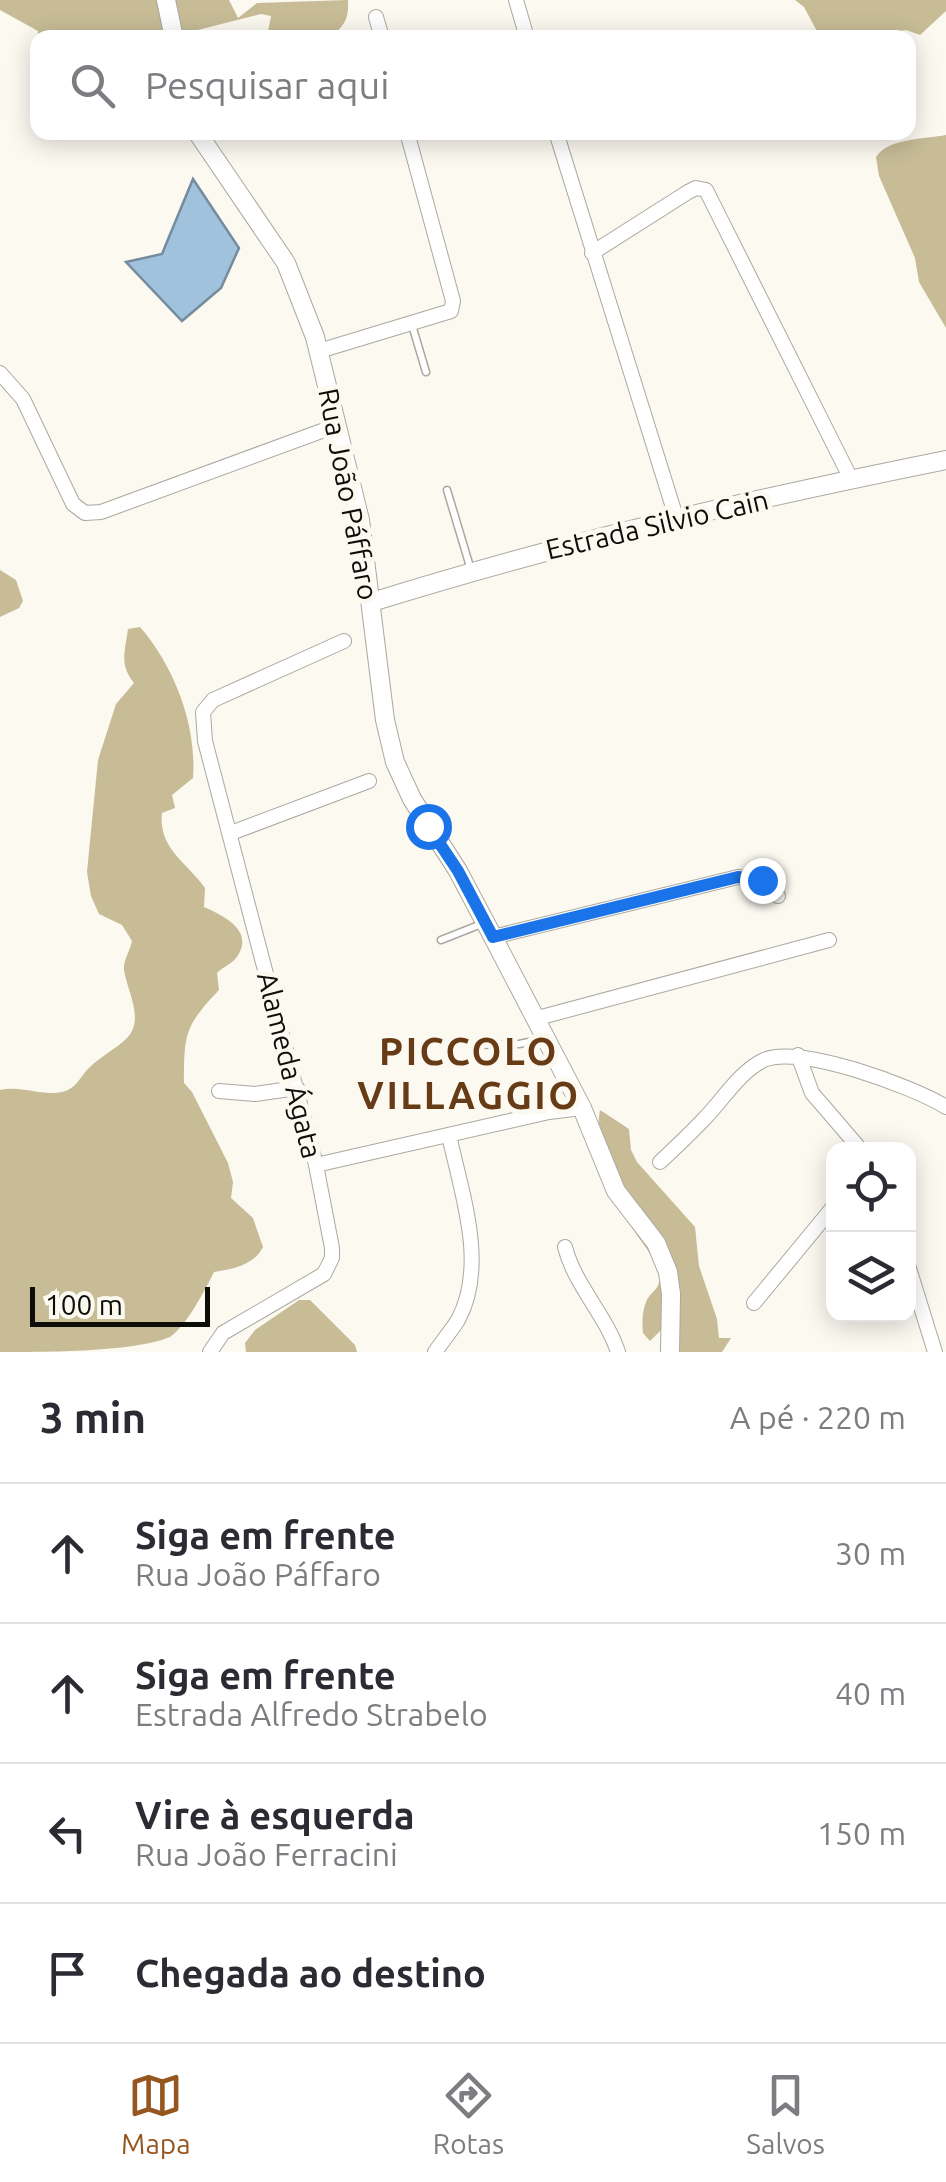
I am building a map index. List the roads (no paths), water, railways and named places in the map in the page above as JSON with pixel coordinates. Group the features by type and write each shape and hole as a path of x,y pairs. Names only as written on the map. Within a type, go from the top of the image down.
{"street":[{"path":"166,0 172,30"},
{"path":"516,0 525,30"},
{"path":"376,17 380,30"},
{"name":"Rua João Páffaro","path":"201,140 295,280 319,352 360,520 385,720 394,762 412,799 458,871 582,1108 616,1191 656,1242 663,1259 672,1314 670,1352"},
{"path":"319,352 448,314 453,301 410,140"},
{"path":"558,140 676,518"},
{"path":"592,253 688,192 696,188 706,190 852,479"},
{"path":"0,373 23,399 74,504 85,513 101,512 338,425"},
{"name":"Estrada Silvio Cain","path":"372,602 471,571 676,518 946,460"},
{"name":"Alameda Ágata","path":"210,1352 223,1333 324,1274 329,1268 332,1248 297,1088 202,719 206,706 213,700 344,641"},
{"path":"231,833 369,781"},
{"path":"489,930 738,877 762,880 778,896"},
{"path":"534,1020 829,940"},
{"path":"660,1162 768,1058 798,1055 902,1086 946,1107"},
{"path":"798,1055 812,1092 854,1142"},
{"path":"219,1090 255,1094 297,1088"},
{"path":"316,1166 549,1112 582,1108"},
{"path":"435,1352 459,1318 465,1302 471,1256 449,1135"},
{"path":"754,1302 826,1216"},
{"path":"566,1247 582,1289 618,1352"},
{"path":"916,1291 935,1352"}],"lane":[{"path":"412,324 426,372"},
{"path":"446,490 471,571"},
{"path":"442,940 489,930"},
{"path":"472,1045 545,1039"}],"water":[{"path":"193,179 239,248 221,288 182,321 126,262 162,254"}],"district":[{"name":"PICCOLO VILLAGGIO","path":"469,1073"}]}
